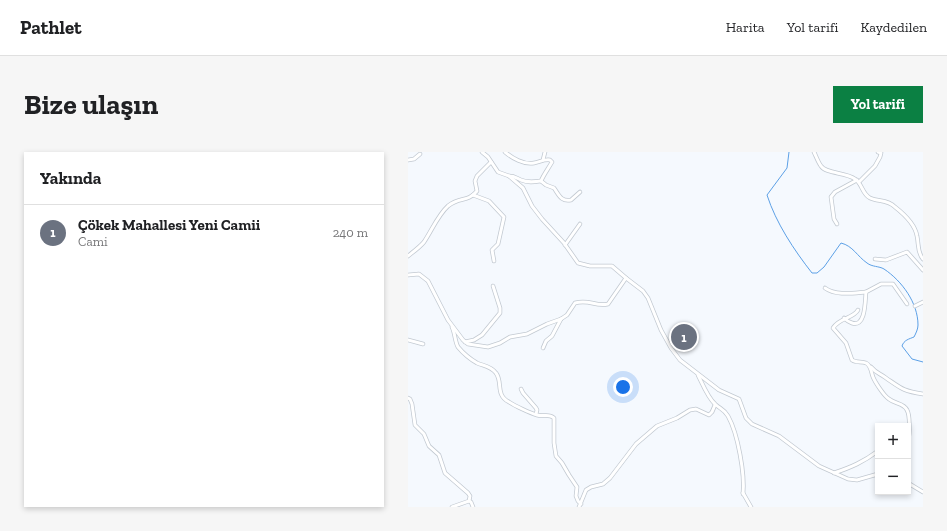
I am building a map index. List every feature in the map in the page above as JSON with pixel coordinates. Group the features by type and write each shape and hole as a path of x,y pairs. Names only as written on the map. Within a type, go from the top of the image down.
{"street":[{"path":"482,152 498,172 508,176 523,188 532,206 578,263 590,266 612,266 643,291 648,298 661,330 680,360 719,390 739,399 746,418 752,424 779,436 793,445 811,461 834,473 857,480 875,475"},
{"path":"505,152 523,163 532,164 543,160 550,160 552,162 547,171 543,174 541,181"},
{"path":"543,160 545,152"},
{"path":"814,152 821,167 849,175 858,181 866,196 871,199 888,201 907,218 917,235 918,250 923,259"},
{"path":"838,224 834,219 832,197 835,192 858,181 875,166 880,156 879,153 886,152"},
{"path":"408,160 414,159 420,154"},
{"path":"408,256 423,243 449,206 458,200 466,200 477,191 475,181 477,176 491,162"},
{"path":"508,176 514,176 521,180 533,183 541,181"},
{"path":"541,181 554,188 559,197 564,200 571,200 580,192"},
{"path":"473,195 489,201 504,216 498,244 492,250 494,261"},
{"path":"565,245 580,224"},
{"path":"875,259 886,260 907,252 923,270"},
{"path":"408,275 419,274 428,280 449,320 457,345 468,357 477,363 492,369 496,373 499,390 505,400 536,414 549,415 554,418 554,443 556,456 577,487 576,496 580,505"},
{"path":"449,320 465,342 468,344 488,347 500,343 510,337 527,334 561,319 575,303 589,301 601,306 608,304 626,278"},
{"path":"824,288 842,294 866,292 881,284 893,284 907,304"},
{"path":"465,342 474,340 482,335 500,313 500,308 493,286"},
{"path":"844,318 853,324 857,324 862,320 866,292"},
{"path":"915,306 923,302"},
{"path":"858,310 853,315 844,318 835,324 833,328 846,343 852,360 864,362 876,373 885,377 906,391 923,394"},
{"path":"543,348 546,341 552,336 561,319"},
{"path":"408,340 423,344"},
{"path":"869,366 874,378 889,400 904,406 908,412 909,423"},
{"path":"697,373 715,405 724,410 729,418 744,477 743,493 751,507"},
{"path":"522,389 523,393 538,410 536,414"},
{"path":"408,398 412,404 414,425 425,436 429,446 439,455 445,473 468,493 470,496 469,501 473,507"},
{"path":"580,505 586,490 590,487 603,484 610,478 636,444 657,426 677,418 690,410 696,409 709,415 715,405"},
{"path":"834,473 861,463 875,452"},
{"path":"911,485 923,492"},
{"path":"452,507 469,501"}],"waterway":[{"path":"789,152 787,168 767,195 775,216 792,246 812,273 817,273 824,267 841,243 849,246 869,264 882,268 891,274 908,293 917,317 918,326 914,337 905,341 902,346 912,359 923,362"}],"place":[{"name":"Çökek Mahallesi Yeni Camii","path":"684,337"}]}
